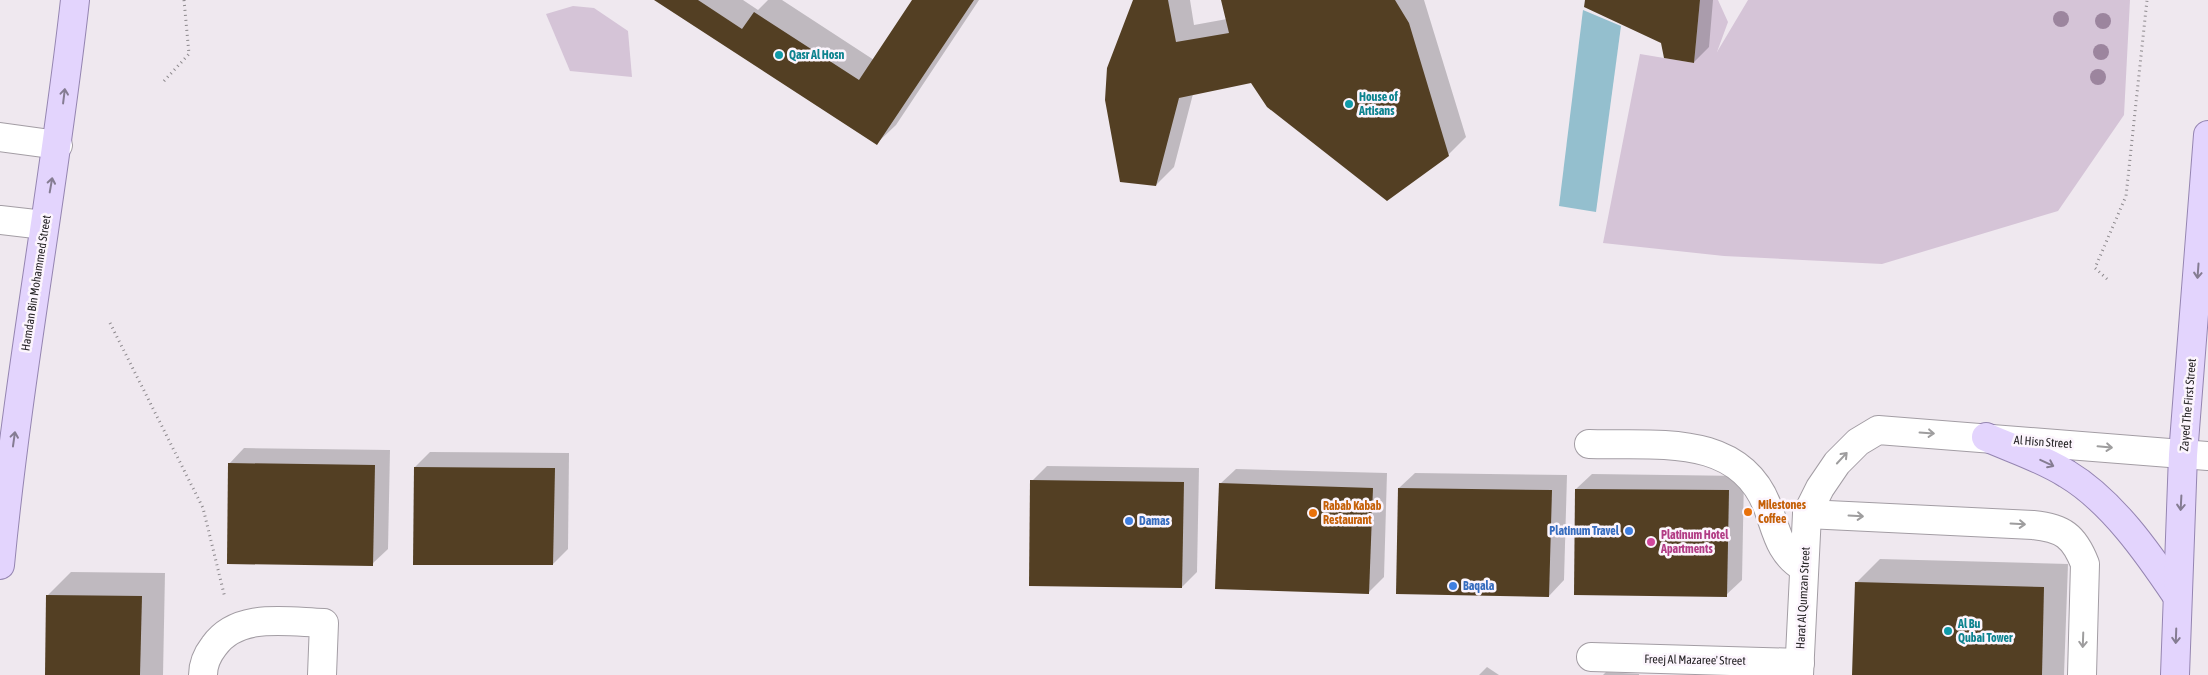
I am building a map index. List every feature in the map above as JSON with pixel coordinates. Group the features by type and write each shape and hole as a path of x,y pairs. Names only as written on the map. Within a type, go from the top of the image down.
{"main road":[{"name":"Hamdan Bin Mohammed Street","path":"0,566 7,487 44,225 58,144 75,0"},
{"name":"Zayed The First Street","path":"2175,675 2177,596 2196,456 2208,135"},
{"path":"1986,438 2050,464 2069,474 2088,489 2125,525 2150,555 2177,596"}],"street":[{"path":"0,137 58,144"},
{"path":"0,220 44,225"},
{"name":"Al Hisn Street","path":"1878,430 2196,456"},
{"name":"Harat Al Qumzan Street","path":"1800,669 1807,514 1820,488 1837,463 1858,442 1878,430"},
{"path":"1589,444 1699,449 1725,458 1737,465 1753,480 1764,497 1783,549 1789,557 1804,568"},
{"path":"1807,514 2050,526 2066,534 2078,547 2085,564 2082,675"},
{"path":"203,675 203,668 209,652 219,639 232,628 248,623 324,623 322,675"},
{"name":"Freej Al Mazaree' Street","path":"1591,657 1800,669"}],"path":[{"path":"164,81 189,54 184,0"},
{"path":"2107,279 2095,268 2126,196 2147,0"},
{"path":"110,323 204,508 232,628"}],"shaded area":[{"path":"1700,0 1718,0 1728,22 1717,52 1748,0 2130,0 2124,115 2058,211 1882,264 1724,256 1603,243 1640,54 1694,63"},
{"path":"573,6 594,8 628,31 632,77 570,71 546,14"}],"water":[{"path":"1583,10 1621,26 1596,212 1559,206"}],"building":[{"name":"Qasr Al Hosn","path":"654,0 698,0 742,29 754,12 859,80 912,0 974,0 877,145"},
{"name":"House of Artisans","path":"1133,0 1168,0 1176,42 1229,33 1221,0 1395,0 1409,23 1449,156 1387,201 1267,107 1251,83 1179,98 1156,186 1120,182 1105,100 1107,68"},
{"path":"1585,0 1700,0 1694,63 1664,58 1661,43 1584,7"},
{"path":"228,463 375,465 373,566 227,564"},
{"path":"414,467 555,468 553,565 413,565"},
{"path":"1030,480 1184,482 1182,588 1029,586"},
{"path":"1219,483 1373,488 1369,594 1215,589"},
{"path":"1398,488 1552,490 1549,597 1396,594"},
{"name":"Platinum Hotel Apartments","path":"1575,489 1729,490 1727,597 1574,595"},
{"name":"Al Bu Qubai Tower","path":"1855,582 2044,587 2042,675 1852,675"},
{"path":"46,595 142,596 140,675 45,675"}],"place":[{"name":"Qasr Al Hosn","path":"779,55"},
{"name":"House of Artisans","path":"1349,104"},
{"name":"Milestones Coffee","path":"1748,512"},
{"name":"Rabab Kabab Restaurant","path":"1313,513"},
{"name":"Damas","path":"1129,521"},
{"name":"Platinum Travel","path":"1629,531"},
{"name":"Platinum Hotel Apartments","path":"1651,542"},
{"name":"Baqala","path":"1453,586"},
{"name":"Al Bu Qubai Tower","path":"1948,631"}]}
